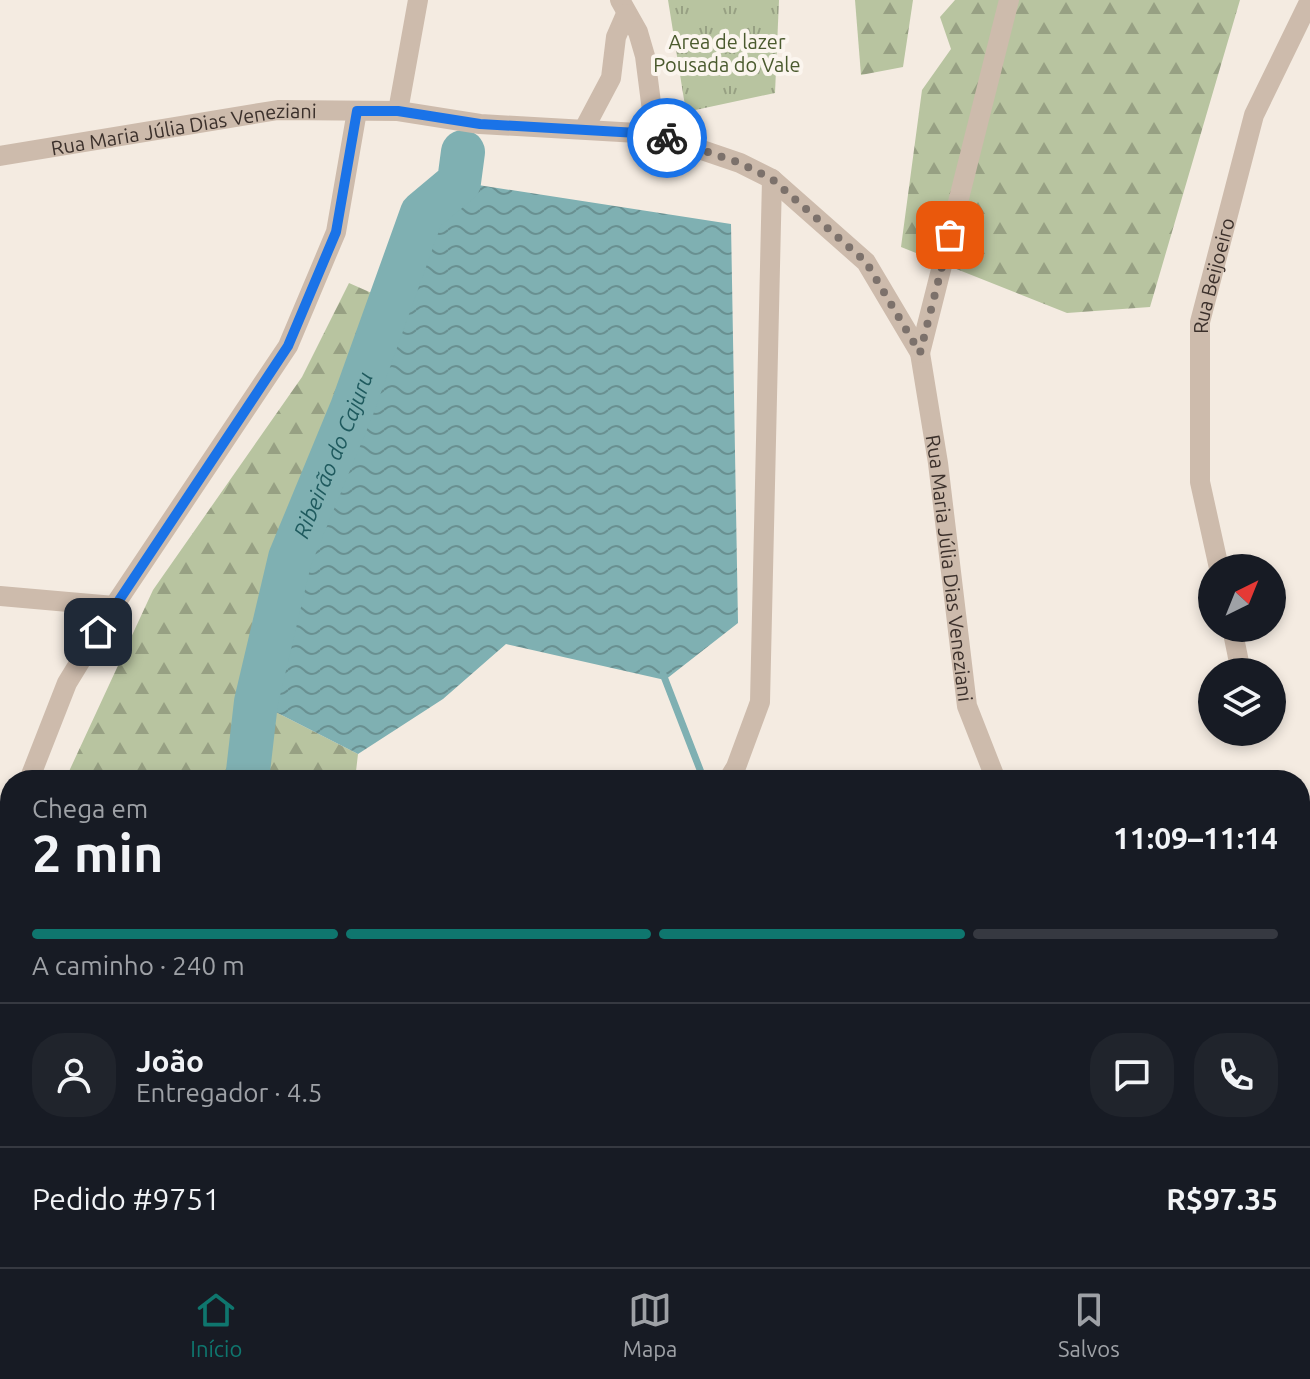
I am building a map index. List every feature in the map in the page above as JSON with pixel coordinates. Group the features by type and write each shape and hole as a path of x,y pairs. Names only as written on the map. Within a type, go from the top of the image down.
{"street":[{"path":"398,111 418,0"},
{"path":"920,353 1009,0"},
{"name":"Rua Beijoeiro","path":"1216,554 1200,482 1200,322 1254,115 1310,0"},
{"path":"623,7 638,32 645,56 655,134 740,163 772,179 866,262 920,353"},
{"path":"584,129 611,78 623,7"},
{"name":"Rua Maria Júlia Dias Veneziani","path":"0,156 278,110 398,111 480,124 655,134"},
{"path":"33,770 67,683 114,606 288,346 336,232 357,111"},
{"path":"734,770 760,702 772,179"},
{"name":"Rua Maria Júlia Dias Veneziani","path":"920,353 938,463 967,706 992,770"},
{"path":"0,596 114,606"}],"green space":[{"name":"Area de lazer Pousada do Vale","path":"668,0 779,0 775,93 686,112"},
{"path":"855,0 913,0 903,67 861,75"},
{"path":"955,0 1240,0 1150,307 1067,313 901,247 922,90 951,49 940,17"},
{"path":"349,283 392,302 352,408 256,702 358,754 356,770 70,770 153,590 302,377"}],"water":[{"path":"459,182 731,224 738,623 665,680 506,644 443,699 358,754 256,702 290,558 352,408 422,213"}],"waterway":[{"name":"Ribeirão do Cajuru","path":"248,770 256,702 290,558 352,408 422,213 459,182 463,152"},
{"path":"663,674 700,770"}],"way so far":[{"path":"667,138 740,163 772,179 866,262 920,353 950,235"}],"route":[{"path":"98,632 288,346 336,232 357,111 398,111 480,124 655,134 667,138"}]}
